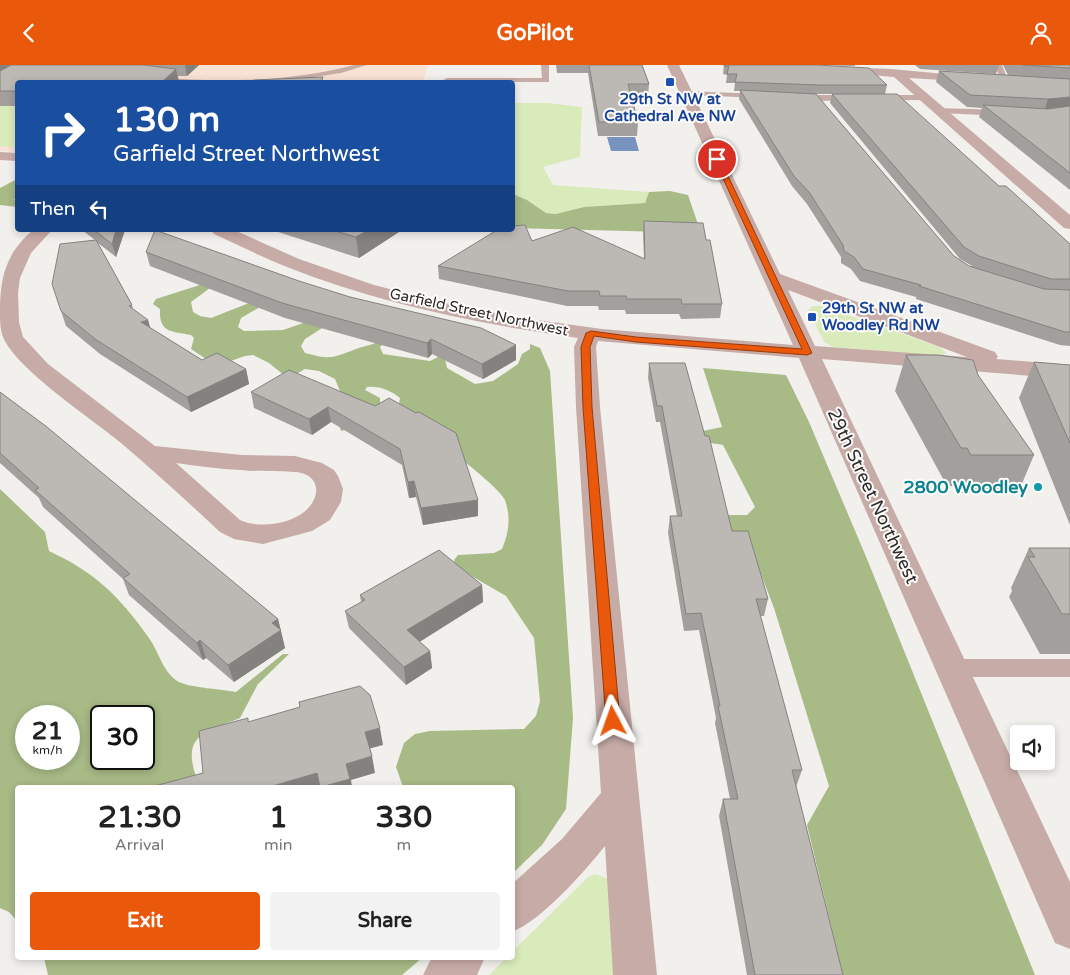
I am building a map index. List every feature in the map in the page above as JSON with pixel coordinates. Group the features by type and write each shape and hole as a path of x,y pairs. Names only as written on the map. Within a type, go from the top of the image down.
{"street":[{"name":"29th Street Northwest","path":"673,65 773,278 1070,928"},
{"path":"871,65 897,74 1070,224"},
{"path":"821,69 1011,81"},
{"path":"0,156 15,157"},
{"path":"41,232 23,249 6,285 4,306 12,335 25,353 42,370 149,453 230,526 244,533 263,535 302,525 320,514 328,502 330,489 325,476 313,468 295,464 242,463 149,453"},
{"name":"Garfield Street Northwest","path":"225,232 306,268 402,297 492,317 636,339 1070,372"},
{"path":"773,278 982,354 1001,366"},
{"path":"591,333 585,347 588,407 619,800 635,975"},
{"path":"515,909 576,852 619,800"},
{"path":"445,975 461,960"}],"lane":[{"path":"245,80 273,79 322,73 363,65"},
{"path":"447,78 546,80 545,65"},
{"path":"998,65 1011,81"},
{"path":"150,79 163,80"},
{"path":"686,93 770,97"},
{"path":"789,98 925,98"},
{"path":"816,99 831,112"},
{"path":"938,110 1015,114"},
{"path":"951,668 1070,668"}],"shaded area":[{"path":"0,65 428,65 424,80 15,80 15,152 0,151"}],"green space":[{"path":"515,103 548,103 582,107 580,157 543,167 553,185 649,192 645,203 584,207 556,214 546,213 527,200 515,195"},
{"path":"0,106 15,106 15,147 0,146"},
{"path":"15,180 15,207 0,205 0,188"},
{"path":"670,191 688,195 701,233 515,228 515,195 527,200 546,213 556,214 584,207 645,203 649,192"},
{"path":"206,283 214,285 191,302 193,312 200,316 211,318 282,290 282,294 241,318 238,327 244,331 283,330 309,321 344,314 305,339 301,346 305,353 321,357 331,357 374,344 385,336 387,340 380,347 383,354 430,361 440,356 445,359 447,368 475,384 493,381 518,364 522,354 530,349 530,344 540,348 550,371 573,718 566,809 542,845 515,871 515,785 402,785 396,767 404,743 415,734 430,731 524,729 536,716 540,701 534,638 506,596 456,567 454,560 458,555 494,553 502,549 508,525 505,500 499,492 473,469 398,410 400,398 385,389 367,387 365,390 380,398 380,407 350,429 341,431 339,425 359,405 340,391 335,379 319,371 305,369 291,377 285,376 269,363 253,355 202,371 206,359 191,349 194,338 191,335 172,331 164,327 160,317 160,309 153,304 156,299"},
{"path":"813,306 822,306 940,347 946,353 941,356 833,347 824,342 808,310"},
{"path":"703,368 786,375 809,422 867,559 1035,975 843,975 807,825 829,786 774,608 751,548 707,515 747,515 755,507 723,445 699,441 698,432 722,427"},
{"path":"0,489 45,532 49,551 80,568 117,598 149,638 169,673 179,682 236,692 283,654 289,654 258,684 240,718 200,736 192,751 192,762 196,776 180,785 15,785 15,919 9,912 0,908"},
{"path":"595,874 609,879 618,975 489,975 504,960 515,960 515,949 588,877"},
{"path":"45,960 420,960 402,975 48,975"}],"water":[{"path":"607,137 635,137 639,151 611,151"}],"building":[{"path":"11,65 143,65 176,69 164,80 15,80 15,91 0,91 0,71"},
{"path":"589,65 642,65 649,84 628,84 638,122 599,122"},
{"path":"724,65 817,65 869,68 887,85 735,82 737,74 727,74 729,66"},
{"path":"1023,65 1070,65 1070,68"},
{"path":"939,71 1070,79 1070,97 1048,99 970,95"},
{"path":"323,77 322,80 254,80"},
{"path":"740,90 816,94 954,256 969,266 1044,289 1070,290 1070,332 919,286 921,285 863,269 854,257 844,251 843,245 809,192 794,176"},
{"path":"832,94 897,94 999,186 1006,186 1070,244 1070,279 1051,279 979,256 964,247"},
{"path":"983,105 1048,109 1070,106 1070,173"},
{"path":"644,221 703,223 706,240 710,240 722,304 682,304 681,299 627,299 626,296 600,296 599,291 568,291 438,266 494,232 515,232 515,226 525,225 532,241 573,227 645,259"},
{"path":"97,232 115,232 112,244"},
{"path":"154,232 161,232 350,297 481,328 516,345 482,364 431,339 427,343 282,303 146,252"},
{"path":"339,232 365,232 356,237"},
{"path":"96,240 132,305 129,306 148,320 141,322 202,360 217,353 246,369 187,397 95,339 61,311 52,284 60,244"},
{"path":"906,355 938,355 973,360 978,375 1034,455 971,455 967,448 961,448"},
{"path":"1034,362 1070,365 1070,443"},
{"path":"649,363 685,363 705,436 709,436 732,531 748,531 768,599 756,599 802,770 792,770 843,975 755,975 723,799 738,799 701,613 686,614 670,516 682,516 662,406 657,406"},
{"path":"289,370 375,406 389,398 456,433 478,500 421,508 414,481 408,482 400,449 328,407 309,419 251,392"},
{"path":"0,392 47,427 278,619 272,623 281,630 228,665 200,640 197,643 123,578 130,574 35,490 39,488 0,453"},
{"path":"1029,548 1070,548 1070,614 1062,614 1028,557 1035,557"},
{"path":"439,550 482,585 407,630 430,651 404,667 345,611 365,600 360,595"},
{"path":"360,686 370,695 380,728 365,732 372,756 346,764 350,779 328,785 320,785 317,773 276,785 158,785 203,773 199,731 248,718 248,722 300,707 299,702"}],"place":[{"name":"29th St NW at Cathedral Ave NW","path":"670,82"},
{"name":"29th St NW at Woodley Rd NW","path":"812,317"},
{"name":"2800 Woodley","path":"1038,487"}],"route":[{"path":"613,721 588,407 585,347 591,333 636,339 807,353 717,159"}]}
